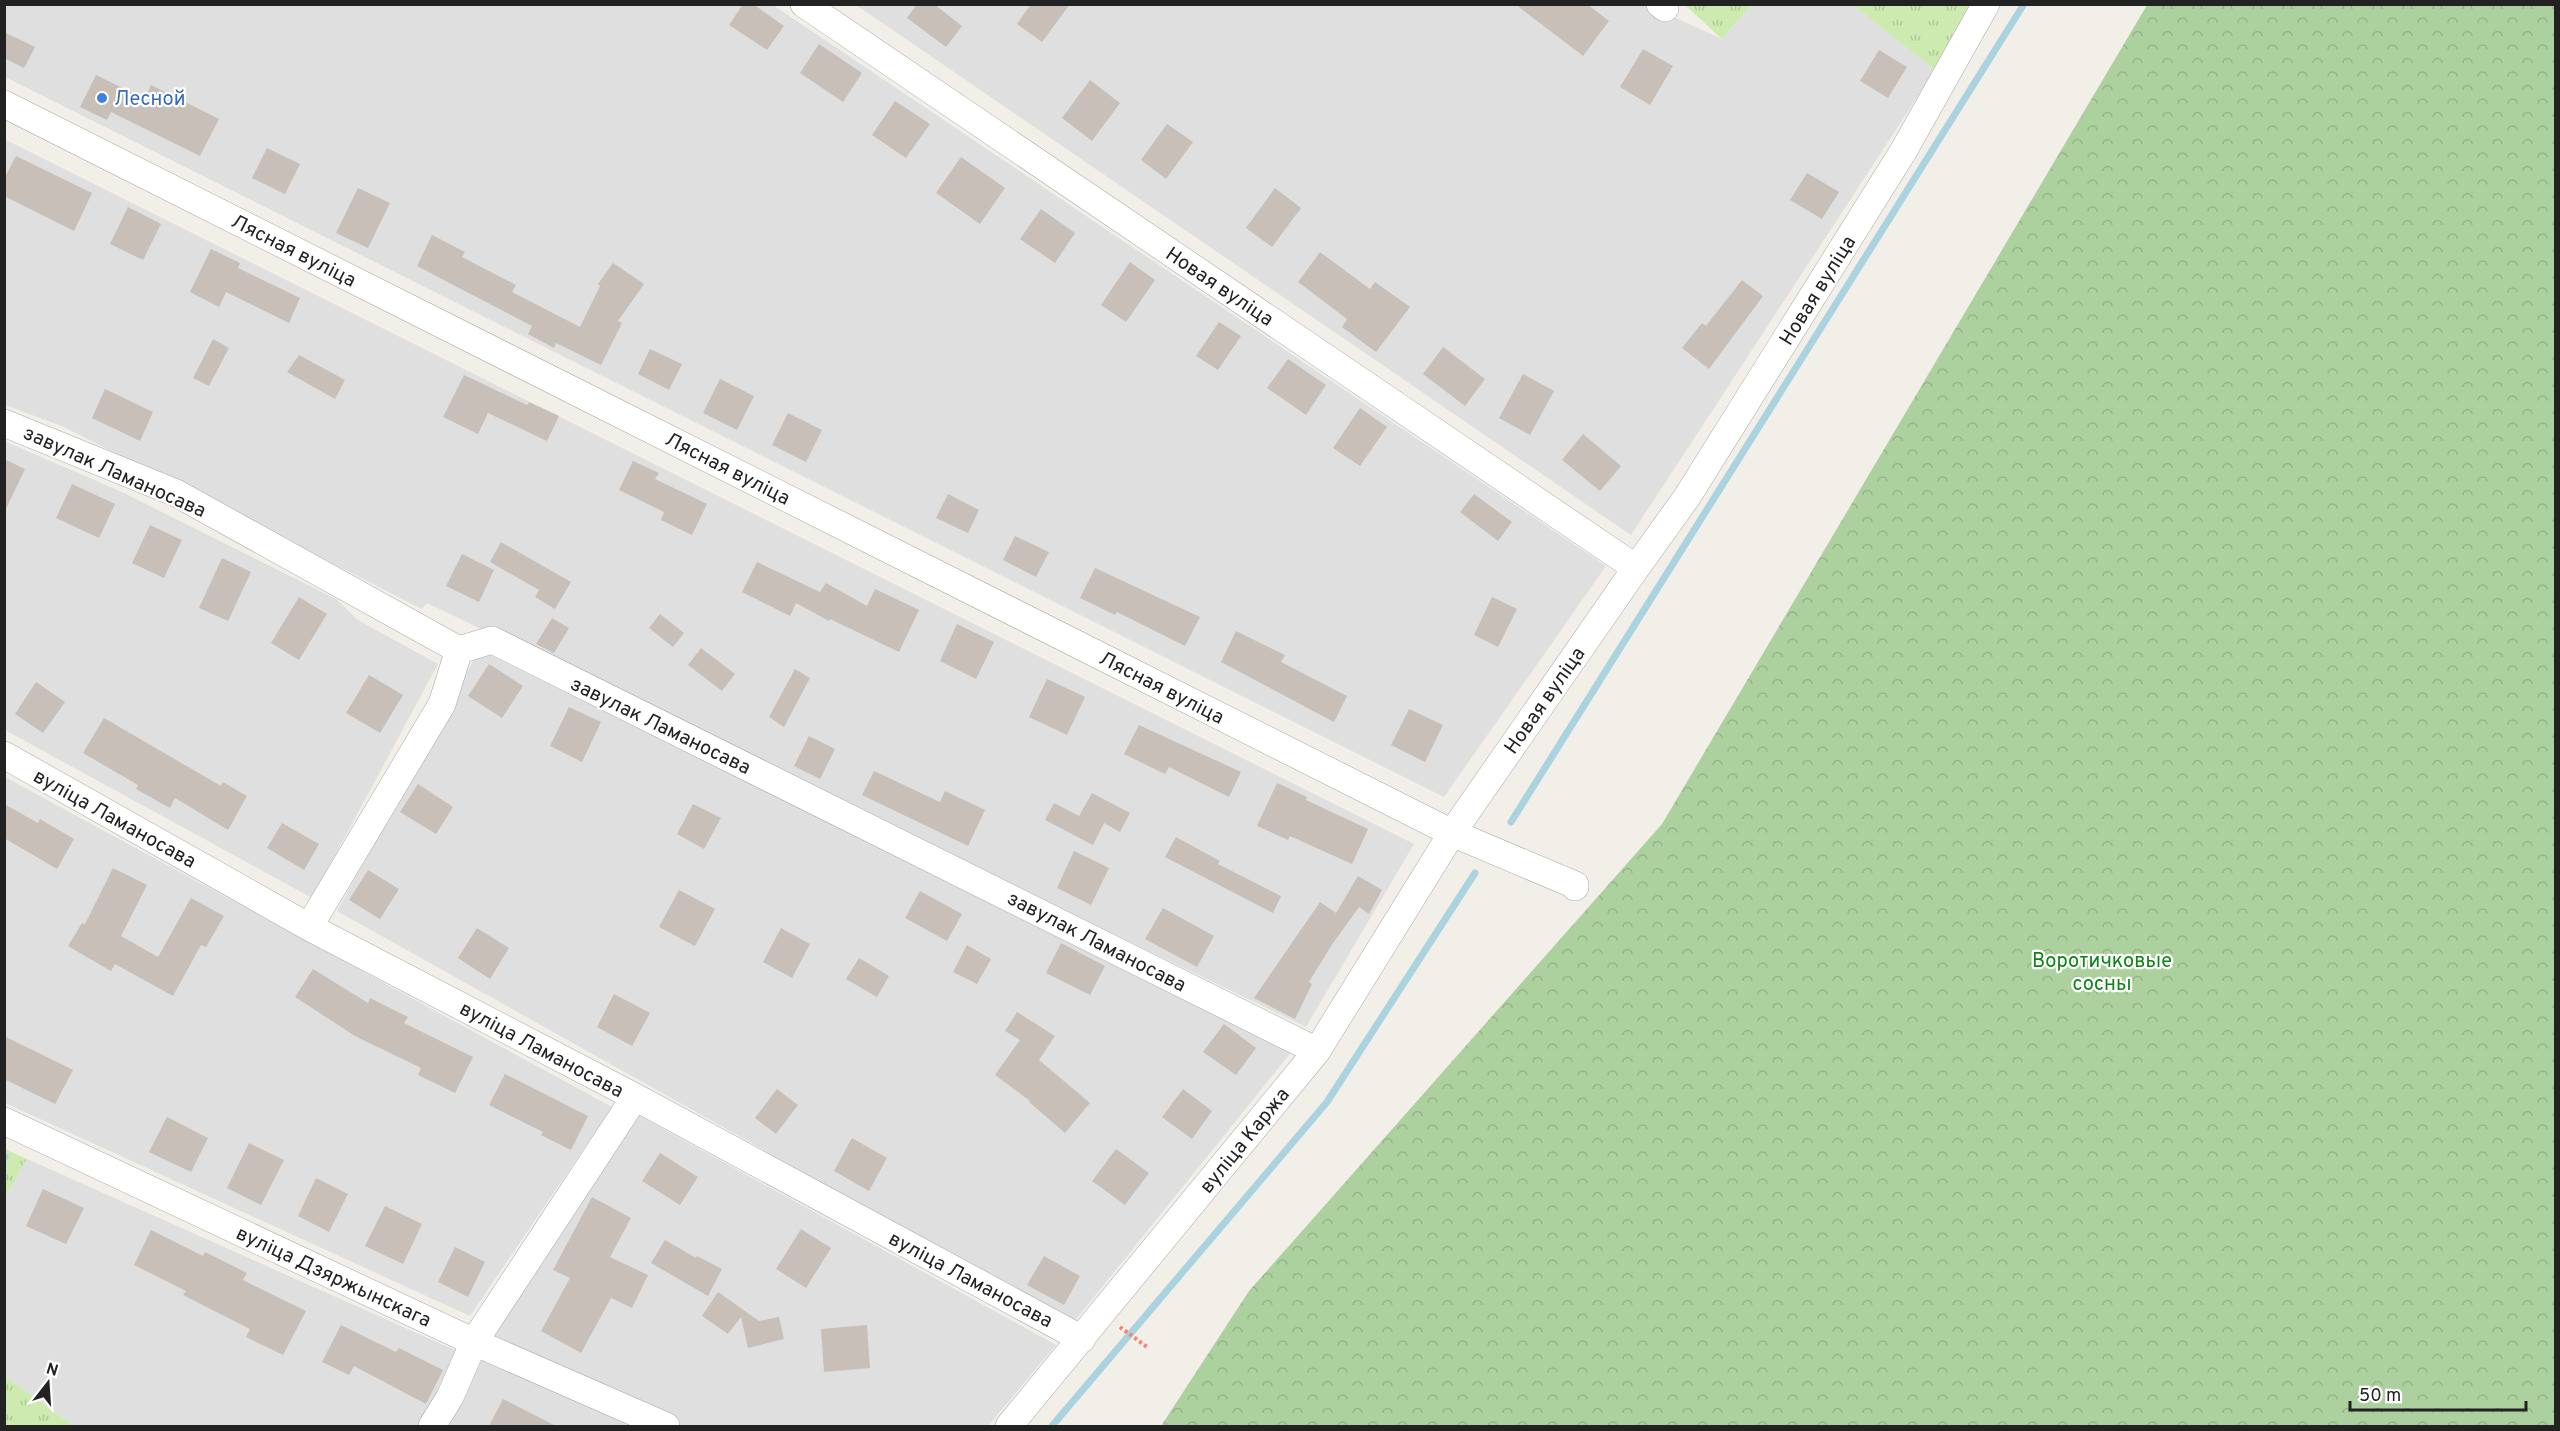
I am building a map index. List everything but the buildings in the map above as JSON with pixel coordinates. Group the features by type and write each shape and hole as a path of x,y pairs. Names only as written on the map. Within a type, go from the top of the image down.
{"street":[{"name":"Новая вуліца","path":"804,4 1636,568"},
{"name":"Новая вуліца","path":"1452,833 1687,497 1904,150 1986,4"},
{"name":"Лясная вуліца","path":"4,104 1452,833 1575,885 1575,887"},
{"name":"завулак Ламаносава","path":"4,423 176,493 459,650 492,640 1317,1051"},
{"path":"309,927 442,704 459,650"},
{"name":"вуліца Ламаносава","path":"4,755 309,927 635,1097 1082,1339"},
{"name":"вуліца Каржа","path":"1009,1426 1317,1051 1452,833"},
{"path":"432,1426 450,1398 474,1342 635,1097"},
{"name":"вуліца Дзяржынскага","path":"4,1121 474,1342 666,1426"}],"path":[{"path":"1121,1327 1146,1347"}],"shaded area":[{"path":"1645,4 1722,39 1751,5 1853,5 1935,70 1631,535 856,5"},
{"path":"4,5 773,5 1606,566 1444,797 5,77"},
{"path":"4,139 1414,844 1306,1027 427,603 422,609 64,427 5,405"},
{"path":"4,441 122,492 336,599 358,620 438,664 312,898 5,730"},
{"path":"479,650 1293,1050 1073,1323 337,911"},
{"path":"5,777 612,1107 470,1316 5,1103"},
{"path":"636,1114 1056,1345 988,1426 74,1426 5,1376 5,1198 27,1159 477,1360"}],"green space":[{"path":"1685,5 1751,5 1722,39"},
{"path":"1853,5 1977,5 1935,70"},
{"name":"Воротичковые сосны","path":"2147,5 2555,5 2555,1426 1161,1426 1249,1291 1662,824"},
{"path":"5,1149 27,1159 5,1198"},
{"path":"5,1376 74,1426 5,1426"}],"waterway":[{"path":"1511,822 2024,4"},
{"path":"1052,1426 1327,1102 1475,873"}],"place":[{"name":"Лесной","path":"102,98"}]}
